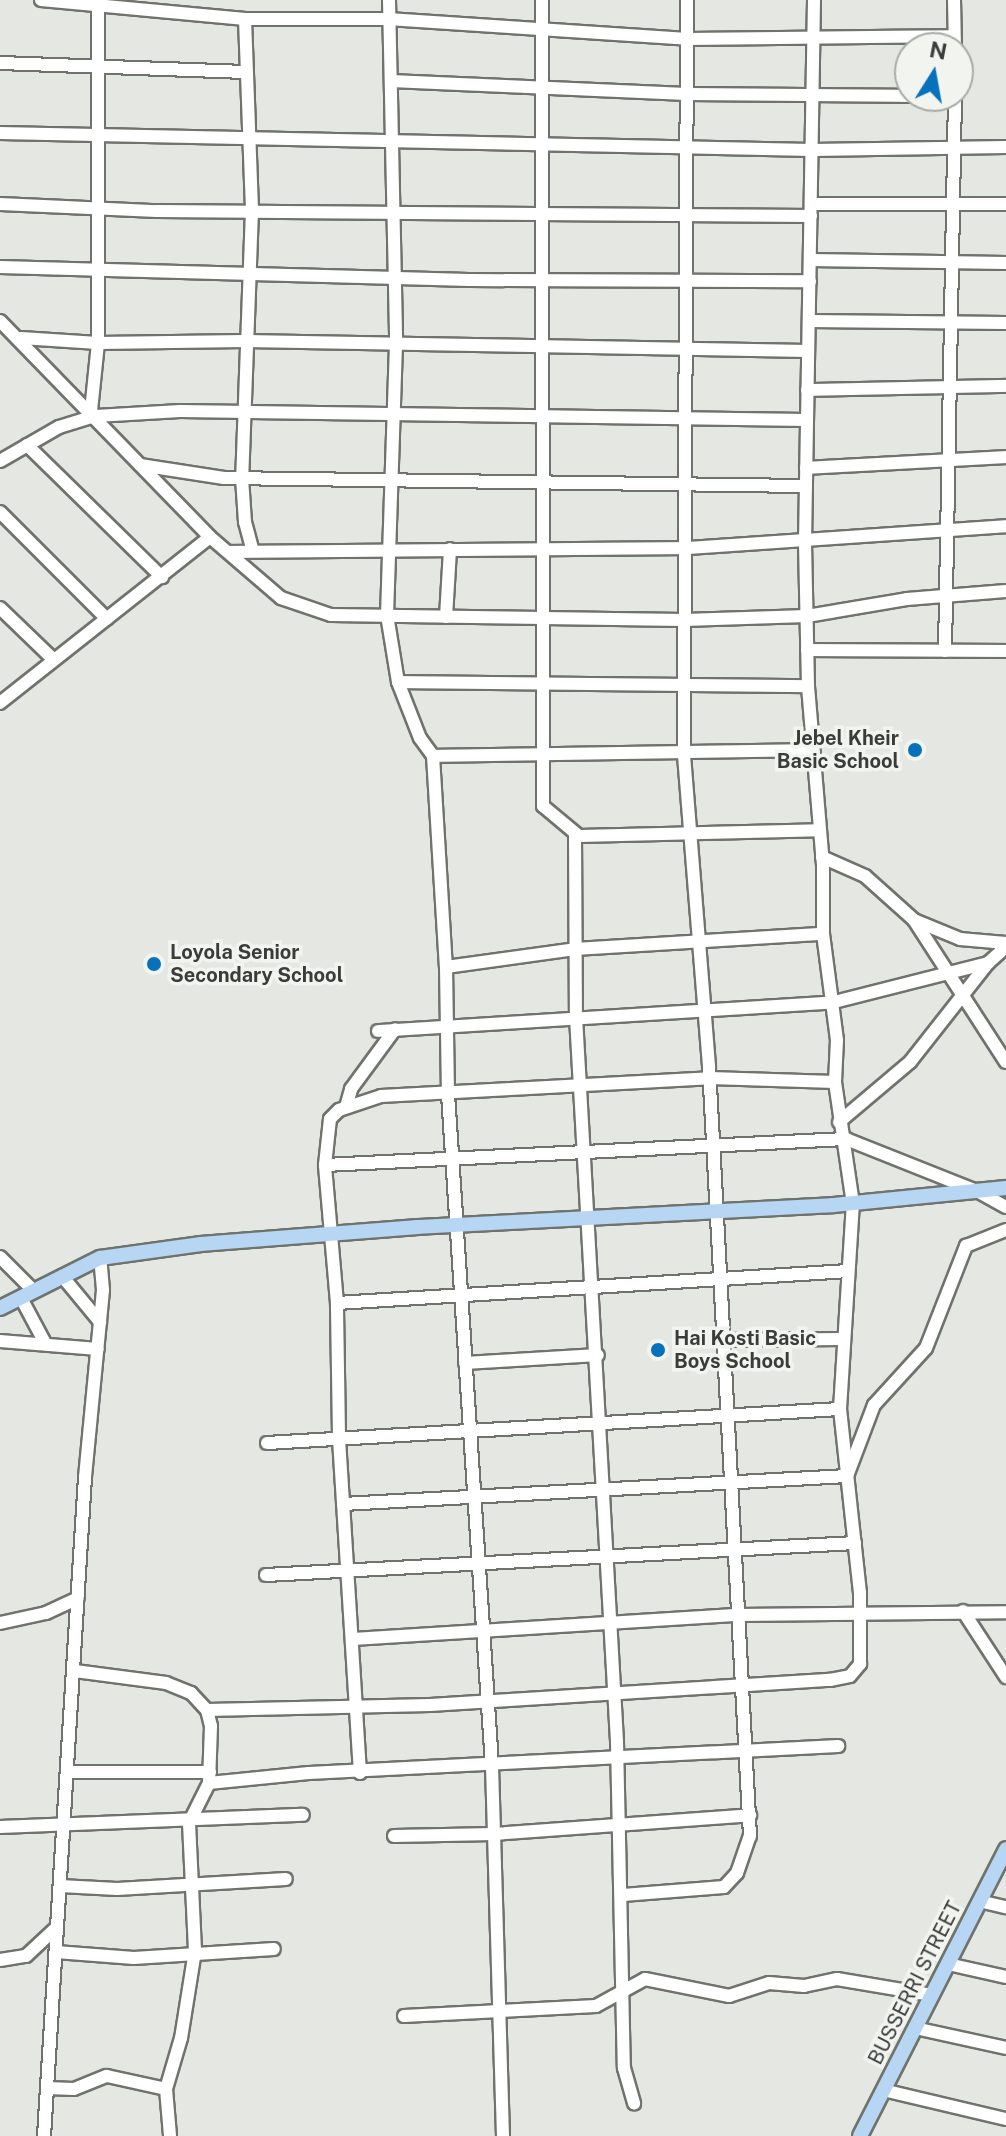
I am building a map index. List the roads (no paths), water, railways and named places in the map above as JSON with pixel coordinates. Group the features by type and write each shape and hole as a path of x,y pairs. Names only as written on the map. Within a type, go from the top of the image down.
{"main road":[{"path":"0,1308 100,1258 329,1232 853,1204 1003,1186"},
{"name":"BUSSERRI STREET","path":"860,2136 1006,1849"}],"street":[{"path":"41,0 98,2 245,19 388,19 544,32 687,39 894,42"},
{"path":"389,0 396,344 387,615 398,682 420,738 433,756 446,967 448,1094 492,1766 503,2136"},
{"path":"542,0 540,345 544,547 539,685 545,810 575,835 688,836 819,830"},
{"path":"623,1895 724,1887 744,1855 750,1815 729,1482 710,1078 696,941 684,753 687,0"},
{"path":"207,1710 358,1707 850,1676 860,1664 855,1543 840,1409 853,1204 846,1139 839,1122 835,1082 834,1002 823,934 822,857 811,750 807,650 805,543 814,0"},
{"path":"954,0 954,32"},
{"path":"93,414 99,271 95,69 98,2"},
{"path":"245,19 252,210 242,478 245,522 253,551"},
{"path":"0,63 95,69 245,72"},
{"path":"391,81 542,84 687,94 812,98 894,96"},
{"path":"945,651 944,530 955,112"},
{"path":"0,133 812,150 1006,147"},
{"path":"0,204 541,213 687,213 1006,204"},
{"path":"810,260 1006,263"},
{"path":"0,267 540,280 810,281"},
{"path":"0,321 21,338 210,537 298,608 331,615 684,620 807,616 943,596 1006,591"},
{"path":"809,321 1006,323"},
{"path":"21,338 98,343 245,341 808,351"},
{"path":"807,390 1006,386"},
{"path":"0,461 59,427 93,414 244,412 807,420"},
{"path":"27,445 162,577"},
{"path":"806,468 1006,457"},
{"path":"140,465 242,478 391,483 806,486"},
{"path":"0,512 107,619"},
{"path":"231,552 687,548 805,543 1006,526"},
{"path":"0,703 210,537"},
{"path":"446,617 450,549"},
{"path":"0,608 53,659"},
{"path":"807,650 1006,651"},
{"path":"398,682 808,686"},
{"path":"433,756 811,750"},
{"path":"575,835 575,997 586,1218 598,1355 601,1488 614,1691 626,1964 624,2068 634,2104"},
{"path":"822,857 865,876 914,920 1006,1062"},
{"path":"914,920 960,939 1006,945"},
{"path":"446,967 575,949 823,934"},
{"path":"839,1122 910,1062 988,963 1006,945"},
{"path":"378,1031 446,1023 834,1002 988,963"},
{"path":"575,997 601,1016"},
{"path":"360,1773 339,1435 337,1303 329,1232 325,1131 346,1107 351,1089 395,1029"},
{"path":"346,1107 381,1096 710,1078 835,1082"},
{"path":"325,1165 846,1139 977,1191 1006,1207"},
{"path":"847,1476 874,1405 926,1348 966,1246 1006,1230"},
{"path":"0,1257 27,1294 44,1341"},
{"path":"44,2136 60,1886 67,1826 78,1598 100,1322 100,1258"},
{"path":"337,1303 461,1291 592,1288 848,1271"},
{"path":"62,1276 100,1322"},
{"path":"722,1340 844,1339"},
{"path":"0,1341 44,1341 98,1349"},
{"path":"465,1363 598,1355"},
{"path":"267,1443 339,1435 840,1409"},
{"path":"343,1504 472,1494 847,1476"},
{"path":"266,1575 348,1574 480,1563 733,1552 855,1543"},
{"path":"0,1623 46,1613 78,1598"},
{"path":"963,1611 1006,1677"},
{"path":"353,1639 738,1615 1006,1612"},
{"path":"75,1671 166,1683 191,1693 207,1710 213,1741 209,1778 189,1823 195,1951 181,2038 166,2089 170,2136"},
{"path":"68,1772 209,1778 360,1773 838,1746"},
{"path":"0,1827 189,1823 303,1815"},
{"path":"394,1836 494,1834 750,1815"},
{"path":"60,1886 117,1889 193,1881 286,1879"},
{"path":"979,1901 1006,1907"},
{"path":"0,1960 26,1956 57,1927"},
{"path":"56,1952 134,1958 195,1951 274,1949"},
{"path":"626,1964 645,1979 729,1996 769,1983 804,1986 837,1979 932,1995"},
{"path":"948,1964 1006,1977"},
{"path":"404,2016 596,2006 645,1979"},
{"path":"915,2028 1006,2048"},
{"path":"47,2088 74,2089 107,2076 166,2089"},
{"path":"883,2090 1006,2119"}],"place":[{"name":"Jebel Kheir Basic School","path":"915,750"},
{"name":"Loyola Senior Secondary School","path":"154,964"},
{"name":"Hai Kosti Basic Boys School","path":"658,1350"}]}
